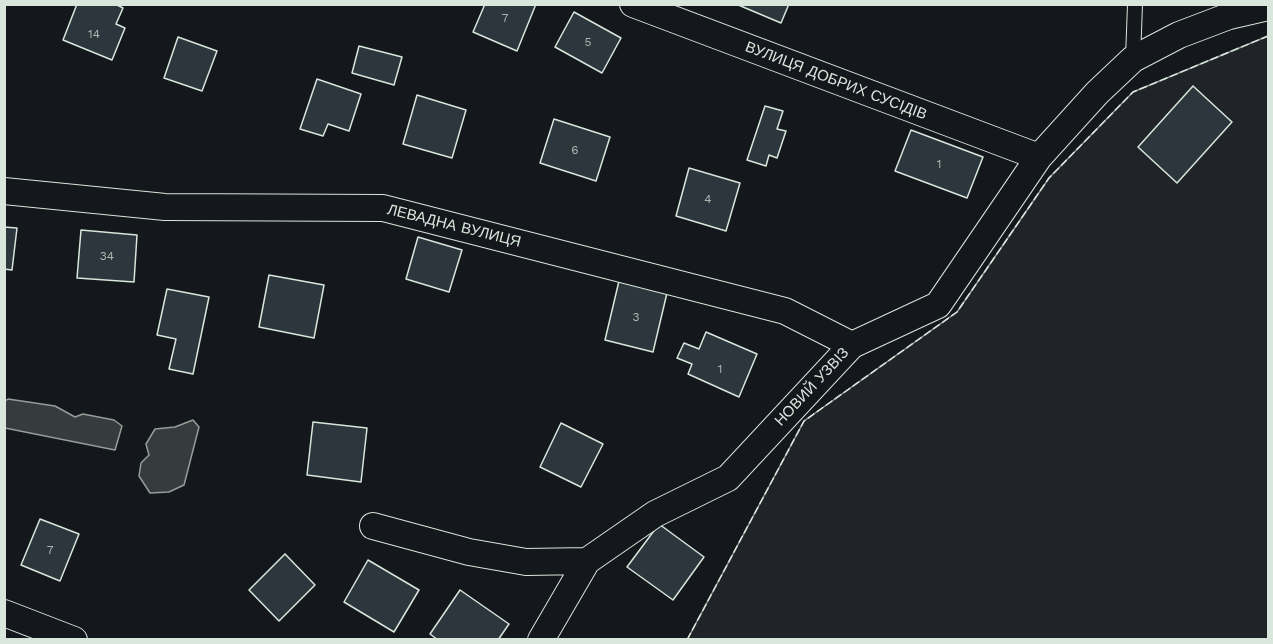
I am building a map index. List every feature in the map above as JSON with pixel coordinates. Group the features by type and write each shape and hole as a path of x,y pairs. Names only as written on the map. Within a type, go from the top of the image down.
{"street":[{"name":"ВУЛИЦЯ ДОБРИХ СУСІДІВ","path":"633,4 1039,157"},
{"name":"НОВИЙ УЗВІЗ","path":"587,561 655,514 728,478 852,345 938,305 1039,157 1097,93 1133,59 1189,31 1229,16 1269,7"},
{"name":"ЛЕВАДНА ВУЛИЦЯ","path":"4,191 165,207 384,208 785,310 852,345"},
{"path":"373,526 469,552 526,562 587,561"},
{"path":"541,639 587,561"},
{"path":"4,613 74,639"}],"lane":[{"path":"1133,59 1135,4"}],"shaded area":[{"path":"1268,36 1268,639 687,640 804,421 957,312 1049,178 1133,92"},
{"path":"8,399 55,406 75,417 83,414 114,420 122,426 115,450 5,428 5,401"},
{"path":"193,420 199,427 184,485 169,492 150,493 139,476 141,463 149,455 146,444 155,429 175,427"}],"building":[{"path":"77,4 115,4 123,8 116,24 125,28 112,60 63,40"},
{"path":"485,4 536,4 517,51 473,32"},
{"path":"736,4 789,4 781,23"},
{"path":"574,12 621,38 602,73 555,47"},
{"path":"178,37 217,51 202,91 164,78"},
{"path":"359,46 402,57 394,85 352,73"},
{"path":"317,79 361,94 349,131 328,124 323,136 300,129"},
{"path":"1193,86 1232,122 1177,183 1138,147"},
{"path":"417,95 466,110 452,158 403,144"},
{"path":"765,106 783,111 777,129 786,131 777,158 769,155 766,166 747,160"},
{"path":"554,119 610,137 596,181 540,163"},
{"path":"911,130 983,157 967,198 895,171"},
{"path":"689,168 740,183 726,231 676,216"},
{"path":"4,227 17,228 12,270 4,269"},
{"path":"81,230 137,235 134,282 77,278"},
{"path":"418,237 462,250 449,292 406,279"},
{"path":"269,275 324,285 314,338 259,327"},
{"path":"619,281 667,293 653,352 605,340"},
{"path":"167,289 209,297 193,374 169,369 176,339 157,335"},
{"path":"706,332 757,354 739,397 688,374 692,364 677,358 684,343 699,349"},
{"path":"313,422 367,428 361,482 307,475"},
{"path":"561,423 603,444 581,487 540,467"},
{"path":"40,519 79,534 60,581 21,565"},
{"path":"659,524 704,557 673,600 627,567"},
{"path":"285,554 315,585 279,621 249,590"},
{"path":"368,560 419,590 394,632 344,602"},
{"path":"460,590 509,624 498,640 438,640 430,634"}],"fence":[{"path":"687,640 804,421 957,312 1049,178 1133,92 1268,36"}]}
